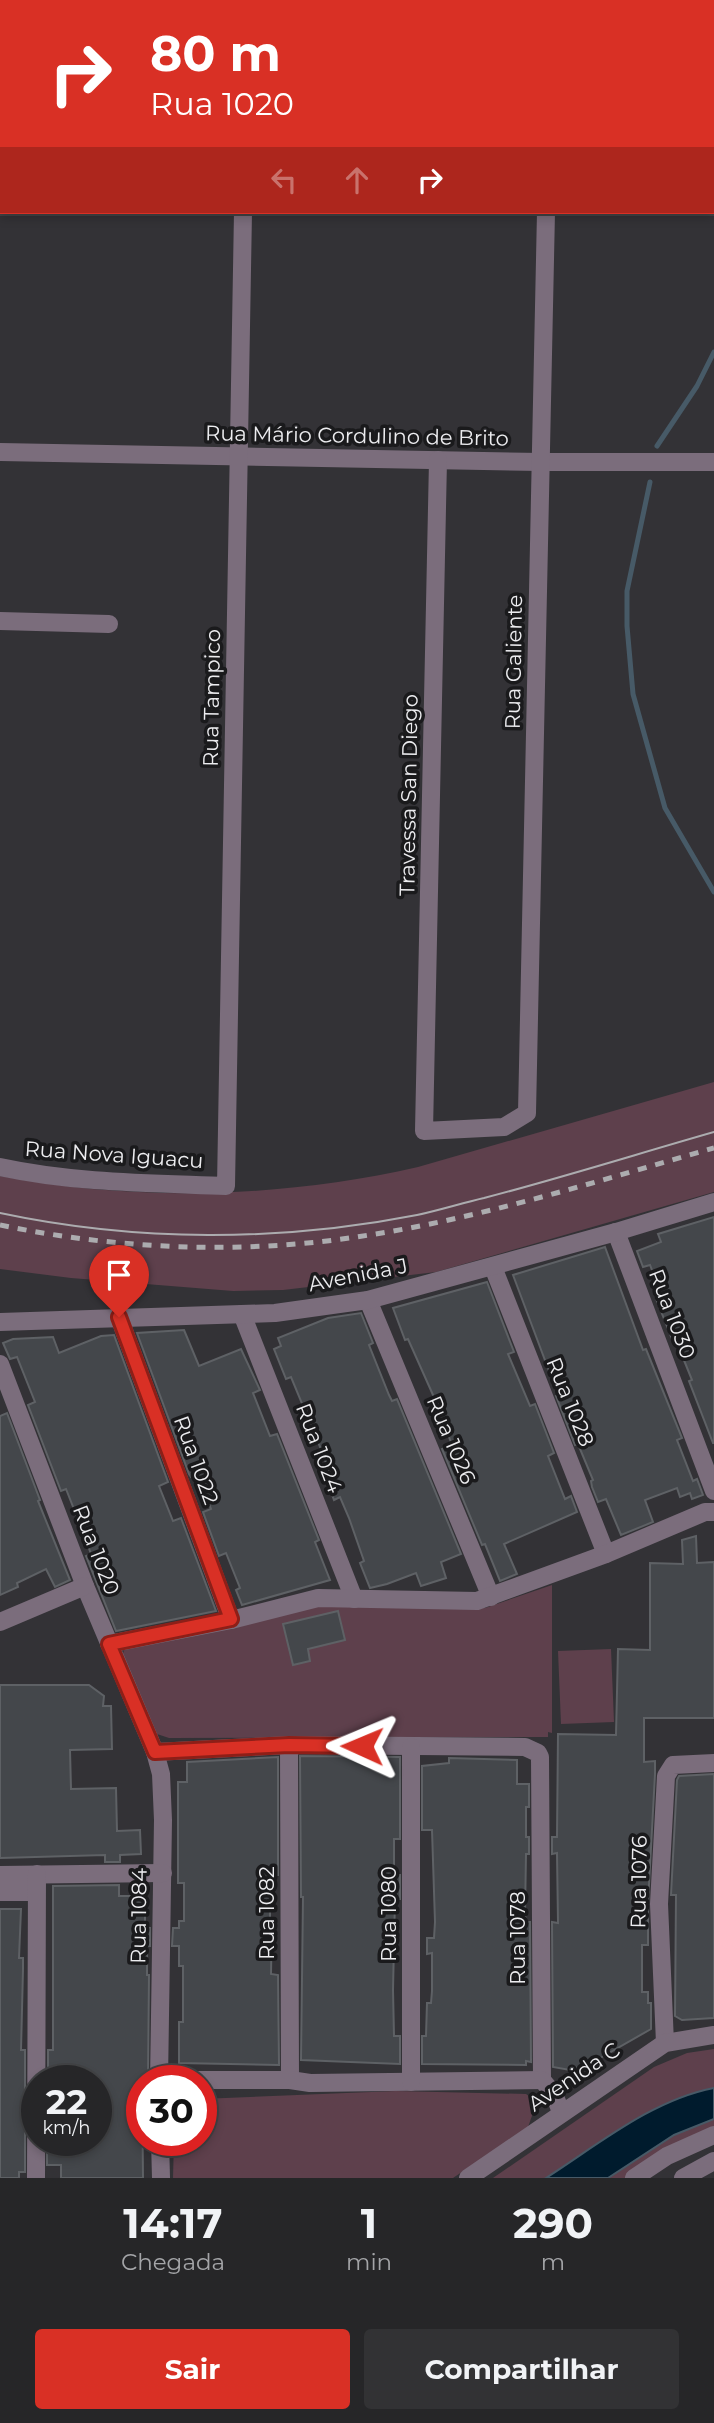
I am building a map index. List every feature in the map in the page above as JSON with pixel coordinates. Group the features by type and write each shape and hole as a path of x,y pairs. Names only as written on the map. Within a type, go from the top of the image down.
{"street":[{"name":"Rua Tampico","path":"226,1186 243,214"},
{"name":"Rua Galiente","path":"527,1113 546,214"},
{"name":"Rua Mário Cordulino de Brito","path":"0,452 714,463"},
{"name":"Travessa San Diego","path":"438,460 424,1131 504,1127 527,1113"},
{"path":"0,621 109,624"},
{"name":"Rua Nova Iguacu","path":"0,1167 36,1175 226,1186"},
{"name":"Avenida J","path":"0,1322 275,1313 368,1300 493,1267 714,1202"},
{"name":"Rua 1030","path":"616,1232 714,1491"},
{"name":"Rua 1028","path":"493,1267 606,1554"},
{"name":"Rua 1026","path":"368,1300 491,1597"},
{"name":"Rua 1024","path":"242,1314 354,1599"},
{"name":"Rua 1022","path":"119,1317 231,1619"},
{"name":"Rua 1020","path":"0,1364 85,1586 155,1752"},
{"path":"109,1644 318,1598 478,1601 714,1511"},
{"path":"0,1622 85,1586"},
{"path":"155,1752 289,1745 411,1747"},
{"name":"Rua 1082","path":"289,1745 290,2080"},
{"name":"Rua 1078","path":"411,1747 525,1747 534,1750 540,1757 542,2080"},
{"name":"Rua 1080","path":"411,1747 411,2082"},
{"name":"Rua 1084","path":"155,1752 161,1774 163,1873 159,2065"},
{"name":"Rua 1076","path":"665,2043 659,1903 666,1776 673,1765 714,1763"},
{"path":"0,1875 163,1873"},
{"path":"36,2178 37,1874"},
{"path":"0,1892 35,1892"},
{"name":"Avenida C","path":"468,2178 665,2043 714,2035"},
{"path":"217,2080 290,2080 310,2083 542,2080 554,2094 561,2112"},
{"path":"634,2178 667,2156 714,2135"},
{"path":"160,2156 161,2178"},
{"path":"683,2178 714,2161"}],"shaded area":[{"path":"714,1082 714,1192 436,1272 283,1290 233,1291 71,1278 0,1269 0,1176 105,1190 157,1193 210,1193 314,1185 418,1167"},
{"path":"552,1585 552,1733 548,1732 548,1737 169,1738 154,1733 121,1658 126,1646 308,1606 485,1608"},
{"path":"611,1649 614,1722 561,1724 558,1651"},
{"path":"714,2049 714,2131 629,2178 493,2178 654,2067 687,2053"},
{"path":"396,2091 526,2094 533,2099 533,2113 528,2127 453,2178 173,2178 174,2156 217,2156 217,2098"}],"water":[{"path":"714,2088 714,2119 674,2135 608,2178 546,2178 648,2113 669,2102"}],"building":[{"path":"714,1217 713,1443 689,1381 692,1380 655,1296 661,1293 650,1265 643,1267 637,1251 661,1242 658,1234"},
{"path":"605,1247 643,1350 646,1349 682,1438 677,1440 693,1481 697,1479 703,1495 692,1499 690,1493 680,1497 677,1488 645,1500 653,1522 621,1535 606,1499 598,1502 592,1487 593,1480 578,1444 575,1445 513,1275"},
{"path":"487,1282 514,1352 508,1354 530,1406 535,1404 554,1453 548,1456 565,1499 571,1496 577,1512 504,1544 517,1574 500,1581 442,1449 452,1445 433,1395 408,1339 405,1340 393,1308"},
{"path":"361,1313 373,1343 369,1345 389,1395 392,1401 397,1399 461,1554 441,1562 446,1578 421,1586 416,1573 370,1588 360,1563 364,1561 349,1518 340,1497 334,1500 326,1478 330,1476 323,1454 291,1377 286,1379 274,1349 281,1346 278,1338 328,1318"},
{"path":"184,1330 199,1366 241,1349 260,1390 253,1393 270,1436 277,1434 319,1540 315,1542 330,1580 242,1605 236,1590 240,1588 226,1553 219,1556 203,1512 211,1509 197,1474 191,1477 189,1474 137,1333"},
{"path":"114,1335 168,1482 159,1486 173,1521 181,1518 216,1611 116,1631 86,1556 91,1554 83,1532 66,1489 61,1491 28,1405 35,1402 17,1357 10,1359 3,1343 13,1339 53,1337 59,1353 101,1336"},
{"path":"7,1413 70,1580 55,1587 46,1569 0,1595 0,1416"},
{"path":"696,1536 697,1563 714,1562 714,1718 644,1718 644,1762 655,1761 648,1945 642,1945 642,1992 648,1992 648,2003 651,2003 651,2029 593,2062 570,2070 553,2067 552,1922 558,1923 557,1853 552,1854 552,1837 557,1837 558,1734 616,1735 618,1649 650,1650 650,1563 683,1564 682,1540"},
{"path":"338,1611 345,1640 308,1649 310,1661 293,1665 283,1624"},
{"path":"0,1685 89,1685 104,1696 103,1706 111,1706 112,1749 70,1750 71,1789 116,1788 117,1831 140,1830 141,1854 120,1855 120,1862 105,1862 105,1855 0,1858"},
{"path":"300,1756 400,1757 400,1839 394,1839 394,1875 400,1875 400,1899 395,1899 393,1990 394,2036 400,2036 400,2064 301,2060 303,1897"},
{"path":"278,1757 278,1875 270,1875 270,1921 271,1974 278,1975 279,2065 179,2063 179,2022 183,2022 183,1966 179,1966 179,1946 172,1946 173,1928 179,1928 179,1921 184,1921 184,1883 178,1883 178,1782 187,1782 187,1762"},
{"path":"449,1758 517,1760 517,1784 529,1784 529,1807 526,1807 529,1854 526,1854 525,1914 526,1922 530,1922 531,2062 526,2061 526,2065 422,2064 422,2036 426,2036 427,2003 431,2003 432,1991 432,1953 427,1954 427,1938 434,1938 435,1922 432,1830 422,1830 422,1766 449,1763"},
{"path":"714,1774 714,2018 682,2020 675,2016 676,1895 671,1895 677,1780 679,1776"},
{"path":"119,1885 119,1896 145,1896 145,1928 150,1928 150,1946 147,1946 148,2065 126,2065 126,2156 143,2156 143,2178 61,2178 61,2165 47,2165 47,2156 112,2156 112,2065 48,2065 48,2050 53,2050 53,1886"},
{"path":"0,1909 21,1909 21,2050 25,2050 25,2065 21,2065 21,2156 25,2156 25,2172 19,2172 19,2178 0,2178"}],"waterway":[{"path":"657,446 697,386 714,352"},
{"path":"650,482 627,591 633,694 665,808 714,892"}],"tram line":[{"path":"0,1213 51,1223 156,1233 261,1234 313,1230 426,1213 714,1132"}],"railway":[{"path":"0,1225 92,1240 184,1247 323,1241 413,1227 500,1208 714,1148"}],"route":[{"path":"119,1317 231,1619 109,1644 155,1752 289,1745 362,1746"}]}
